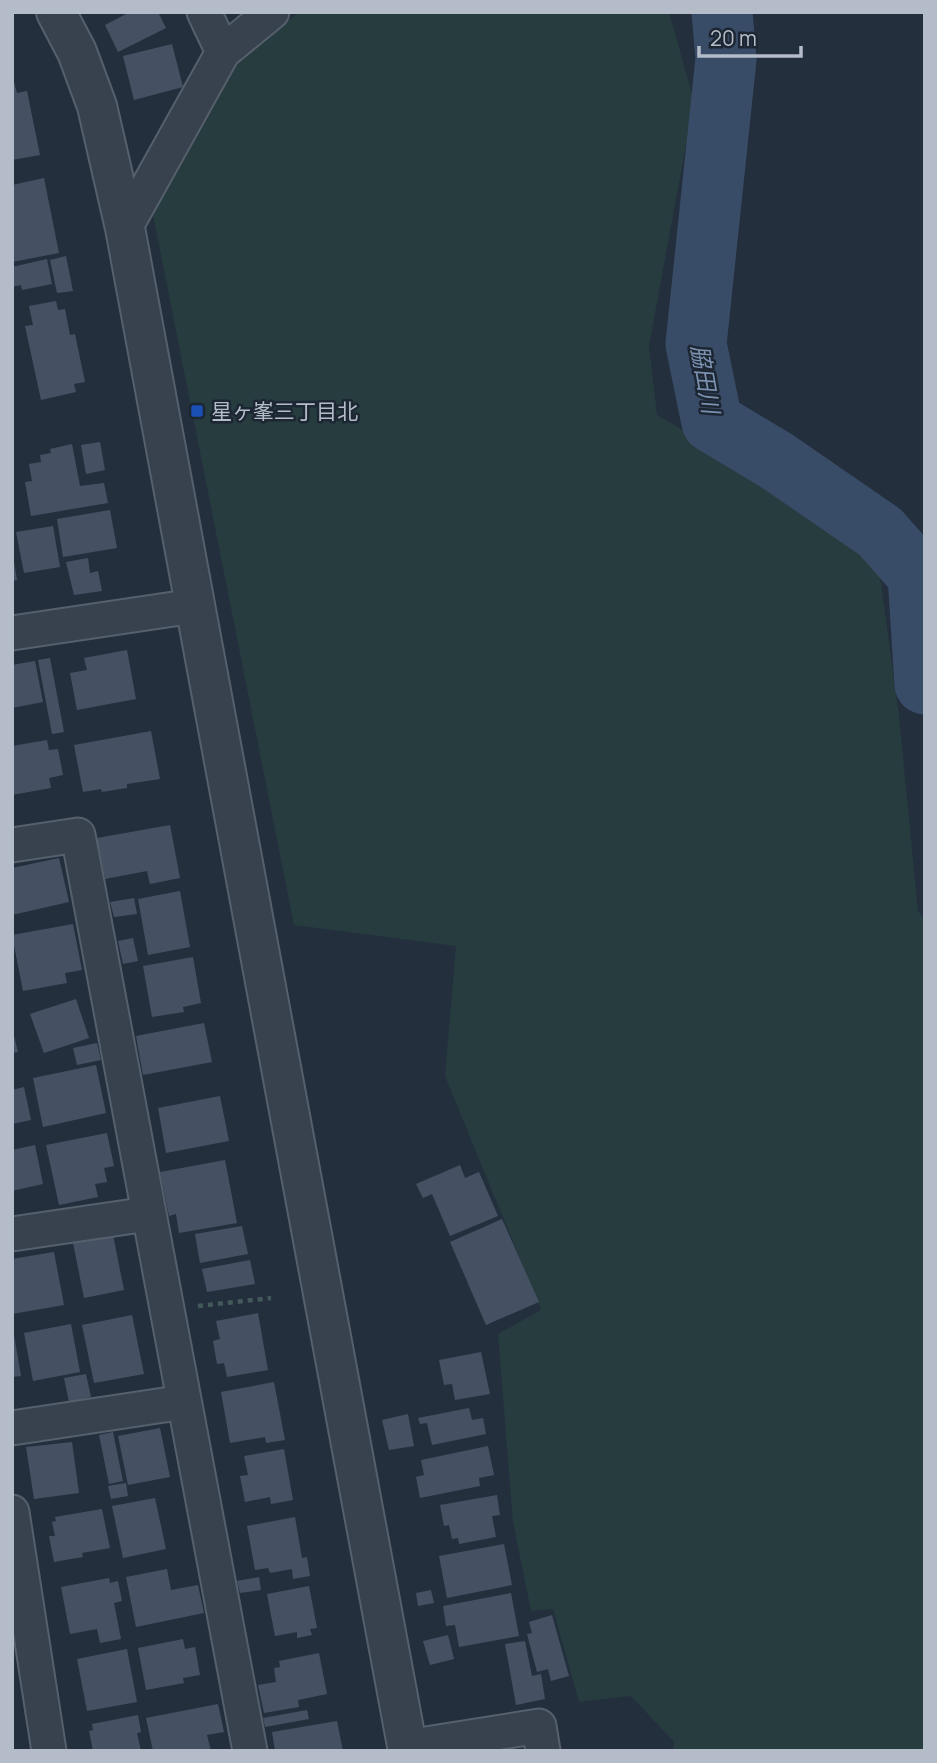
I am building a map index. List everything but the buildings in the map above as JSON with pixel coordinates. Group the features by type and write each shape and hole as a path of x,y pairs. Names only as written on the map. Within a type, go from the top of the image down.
{"street":[{"path":"56,12 77,52 97,106 125,228 408,1749 539,1726 543,1751"},
{"path":"204,12 223,52"},
{"path":"125,228 223,52 272,12"},
{"path":"12,633 194,606"},
{"path":"12,845 78,835 250,1751"},
{"path":"12,1234 148,1214"},
{"path":"12,1428 184,1402"},
{"path":"12,1512 21,1627 49,1751"}],"path":[{"path":"166,1310 271,1298"}],"green space":[{"path":"300,12 669,12 694,101 649,346 657,415 767,479 879,569 899,716 918,911 925,920 925,1751 673,1751 674,1742 631,1696 579,1702 553,1609 531,1611 513,1522 498,1334 541,1310 445,1076 456,946 294,925 153,215 244,52"}],"waterway":[{"name":"脇田川","path":"722,12 726,59 696,344 712,422 777,461 880,532 918,575 925,684"}],"place":[{"name":"星ヶ峯三丁目北","path":"197,411"}]}
